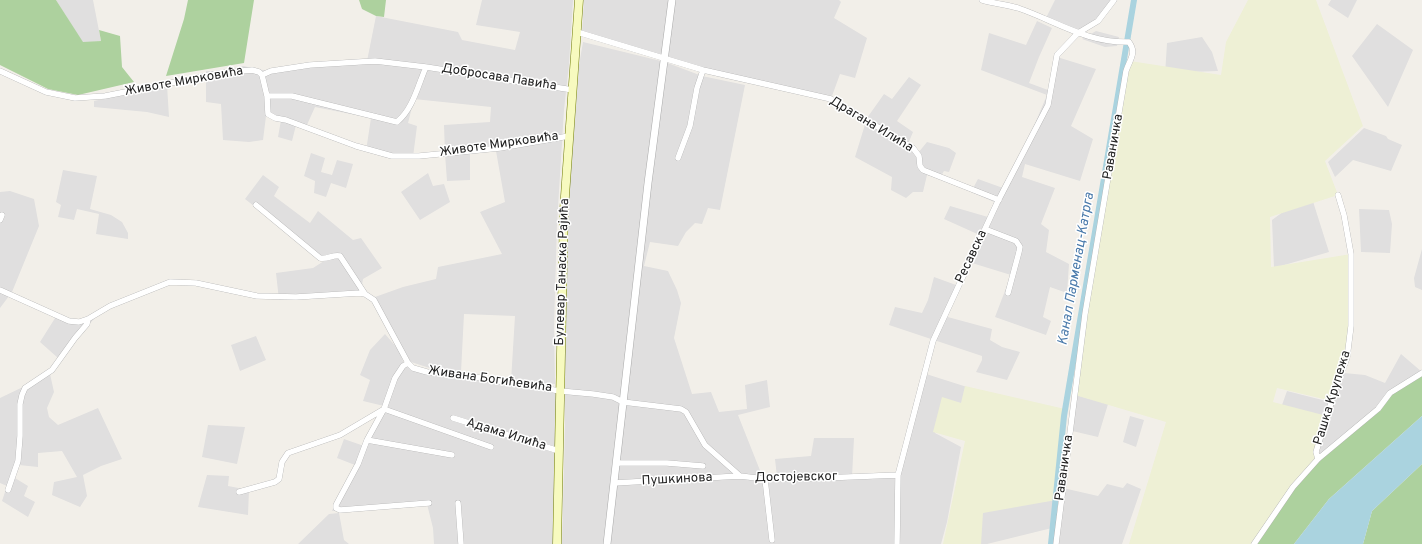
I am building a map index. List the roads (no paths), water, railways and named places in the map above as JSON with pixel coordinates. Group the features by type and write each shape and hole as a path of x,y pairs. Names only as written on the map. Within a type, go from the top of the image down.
{"main road":[{"name":"Булевар Танаска Рајића","path":"558,544 564,210 579,0"}],"street":[{"path":"607,544 648,183 672,0"},
{"name":"Раваничка","path":"982,0 1017,8 1078,33 1114,42 1128,42 1133,48 1133,54 1126,71 1085,314 1056,544"},
{"name":"Ресавска","path":"897,544 898,474 933,341 999,200 1048,105 1057,55 1078,33 1098,21 1114,0"},
{"path":"577,32 664,59"},
{"name":"Драгана Илића","path":"664,59 703,70 831,99 913,148 919,156 920,166 923,170 999,200"},
{"name":"Добросава Павића","path":"262,75 271,71 310,65 375,61 426,67 573,90"},
{"name":"Добросава Павића","path":"267,96 292,96 397,122 404,116 411,104 426,67"},
{"name":"Животе Мирковића","path":"0,71 46,92 75,98 105,96 221,73 252,70 259,72 262,75 267,96 268,114 270,116 286,120 356,146 392,156 419,156 500,148 569,136"},
{"path":"678,158 690,126 697,88 703,70"},
{"name":"Рашка Крупежа","path":"1318,459 1316,452 1336,387 1347,358 1351,326 1351,254 1344,215 1338,195"},
{"path":"256,205 320,258 325,259 340,256 365,294 374,300 408,363 402,366 395,378 384,409 367,440 358,464 336,505 338,510 429,503"},
{"path":"985,229 1016,241 1020,247 1008,293"},
{"path":"0,290 70,321 79,322 88,319 110,306 170,282 196,283 257,296 296,297 360,293 365,294"},
{"path":"8,490 18,461 20,404 25,388 52,370 87,324 88,319"},
{"name":"Живана Богићевића","path":"408,363 414,368 427,372 456,374 560,391"},
{"name":"Рашка Крупежа","path":"1254,544 1294,487 1318,459 1378,409 1390,393 1422,373"},
{"name":"Достојевског","path":"560,391 593,394 613,397 623,402 681,409 686,412 705,445 740,476 747,478 823,478 898,474"},
{"path":"384,409 491,447"},
{"path":"239,492 275,482 279,479 282,462 288,453 340,435 384,409"},
{"name":"Адама Илића","path":"453,418 559,451"},
{"path":"367,440 452,455"},
{"path":"616,463 667,463 703,466"},
{"name":"Пушкинова","path":"614,483 740,476"},
{"path":"765,479 772,540"},
{"path":"458,503 461,544"}],"water":[{"path":"1422,416 1422,464 1372,511 1363,544 1294,544 1329,499"}],"waterway":[{"name":"Канал Парменац-Катрга","path":"1051,544 1064,416 1134,0"}]}
